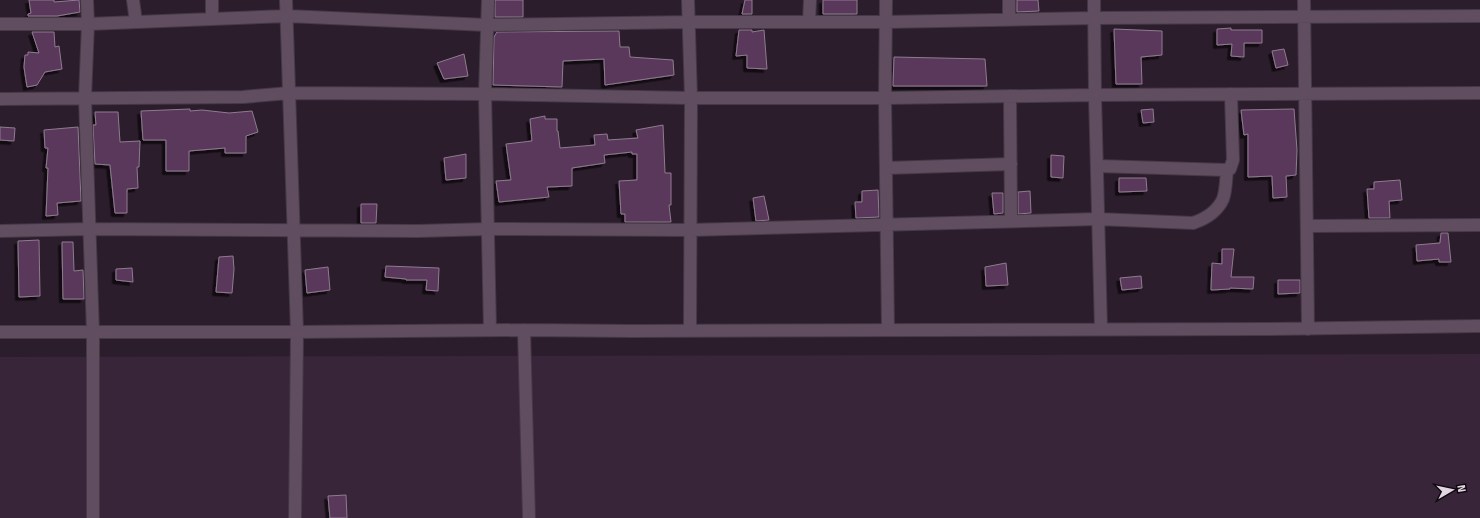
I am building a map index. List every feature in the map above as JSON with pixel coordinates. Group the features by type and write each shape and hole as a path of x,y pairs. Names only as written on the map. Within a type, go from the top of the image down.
{"street":[{"path":"88,0 85,98 94,333 93,518"},
{"path":"133,0 136,22"},
{"path":"212,0 212,19"},
{"path":"286,0 297,332 295,518"},
{"path":"488,0 485,94 490,330"},
{"path":"688,0 691,98 690,331"},
{"path":"809,22 810,0"},
{"path":"886,0 885,98 888,330"},
{"path":"1009,0 1009,19"},
{"path":"1094,0 1101,329"},
{"path":"1304,0 1308,329"},
{"path":"0,24 88,24 287,16 487,25 689,22 886,22 1094,18 1480,16"},
{"path":"0,99 243,97 289,93 485,94 691,98 885,98 1095,95 1480,93"},
{"path":"0,231 90,229 294,231 418,231 488,229 690,230 1098,219 1193,223 1206,218 1215,210 1223,199 1227,170 1230,169 1233,160 1231,94"},
{"path":"1010,96 1011,221"},
{"path":"886,168 1011,164"},
{"path":"1097,166 1227,170"},
{"path":"1307,226 1480,225"},
{"path":"0,332 94,333 490,330 690,331 1308,329 1480,326"},
{"path":"524,330 529,518"}],"shaded area":[{"path":"1480,354 1480,518 0,518 0,357"}],"building":[{"path":"29,0 54,0 54,2 79,0 80,12 57,16 28,16 28,14 31,13"},
{"path":"495,0 523,0 523,17 495,17"},
{"path":"745,0 752,0 752,14 742,14"},
{"path":"823,0 857,0 857,14 823,14"},
{"path":"1017,0 1038,0 1039,11 1017,12"},
{"path":"1231,28 1231,30 1262,30 1262,43 1244,43 1244,57 1231,56 1232,44 1217,45 1217,29"},
{"path":"1114,29 1162,31 1162,55 1141,57 1142,84 1116,84"},
{"path":"739,30 752,30 752,32 764,30 767,69 747,68 747,55 736,56"},
{"path":"619,31 620,47 629,47 630,57 673,60 674,75 605,85 604,59 563,61 562,87 493,85 494,37 497,32"},
{"path":"32,32 54,32 55,47 59,46 62,69 45,72 37,85 27,87 24,67 25,55 28,55 28,52 39,53"},
{"path":"1284,49 1288,65 1276,68 1272,51"},
{"path":"464,54 468,76 444,79 437,63"},
{"path":"894,57 985,59 987,86 893,86"},
{"path":"190,109 190,111 202,110 229,113 252,111 258,132 246,136 246,153 225,153 225,148 189,151 189,171 166,171 166,140 143,140 141,111"},
{"path":"1153,109 1154,122 1143,123 1141,110"},
{"path":"1294,109 1297,150 1296,175 1286,176 1287,197 1273,198 1272,176 1248,177 1248,134 1244,135 1241,110"},
{"path":"95,112 118,112 120,142 140,141 139,167 137,167 138,188 127,189 127,213 115,213 110,165 95,164 93,125 96,125"},
{"path":"545,116 545,119 557,119 557,131 560,148 595,145 594,135 607,134 608,140 638,138 636,130 663,125 665,173 671,173 671,205 669,205 671,222 625,222 625,214 621,214 619,181 637,180 637,154 632,154 632,152 604,155 605,163 572,168 572,186 547,187 549,197 499,202 496,181 511,180 506,144 532,141 530,119"},
{"path":"0,127 15,128 14,141 0,140"},
{"path":"78,127 81,201 57,203 58,215 46,216 48,168 46,168 48,148 45,148 44,130"},
{"path":"466,154 466,178 446,180 444,158"},
{"path":"1051,155 1064,156 1063,178 1051,177"},
{"path":"1119,178 1146,178 1147,191 1119,192"},
{"path":"1400,180 1402,200 1389,201 1390,218 1369,218 1367,189 1374,189 1374,182"},
{"path":"878,190 879,217 856,218 855,202 862,202 862,191"},
{"path":"1030,191 1031,213 1018,214 1018,192"},
{"path":"992,193 1003,193 1003,213 994,214"},
{"path":"764,196 769,220 756,221 753,198"},
{"path":"361,204 377,204 376,223 361,223"},
{"path":"1441,233 1448,233 1451,262 1439,262 1439,259 1417,261 1416,245 1440,243"},
{"path":"39,240 40,296 19,297 18,241"},
{"path":"62,242 73,242 74,271 83,270 84,299 63,299"},
{"path":"1222,249 1234,249 1231,277 1254,277 1253,289 1230,288 1211,290 1212,263 1222,264"},
{"path":"233,256 234,269 232,293 216,292 219,257"},
{"path":"1006,263 1008,285 986,286 985,267"},
{"path":"386,266 439,268 438,291 426,290 427,280 406,280 385,277"},
{"path":"328,267 330,290 307,293 305,270"},
{"path":"132,268 133,282 116,280 116,269"},
{"path":"1141,276 1142,288 1122,290 1120,278"},
{"path":"1278,280 1300,280 1300,293 1278,294"},
{"path":"346,495 347,518 330,518 328,496"}]}
